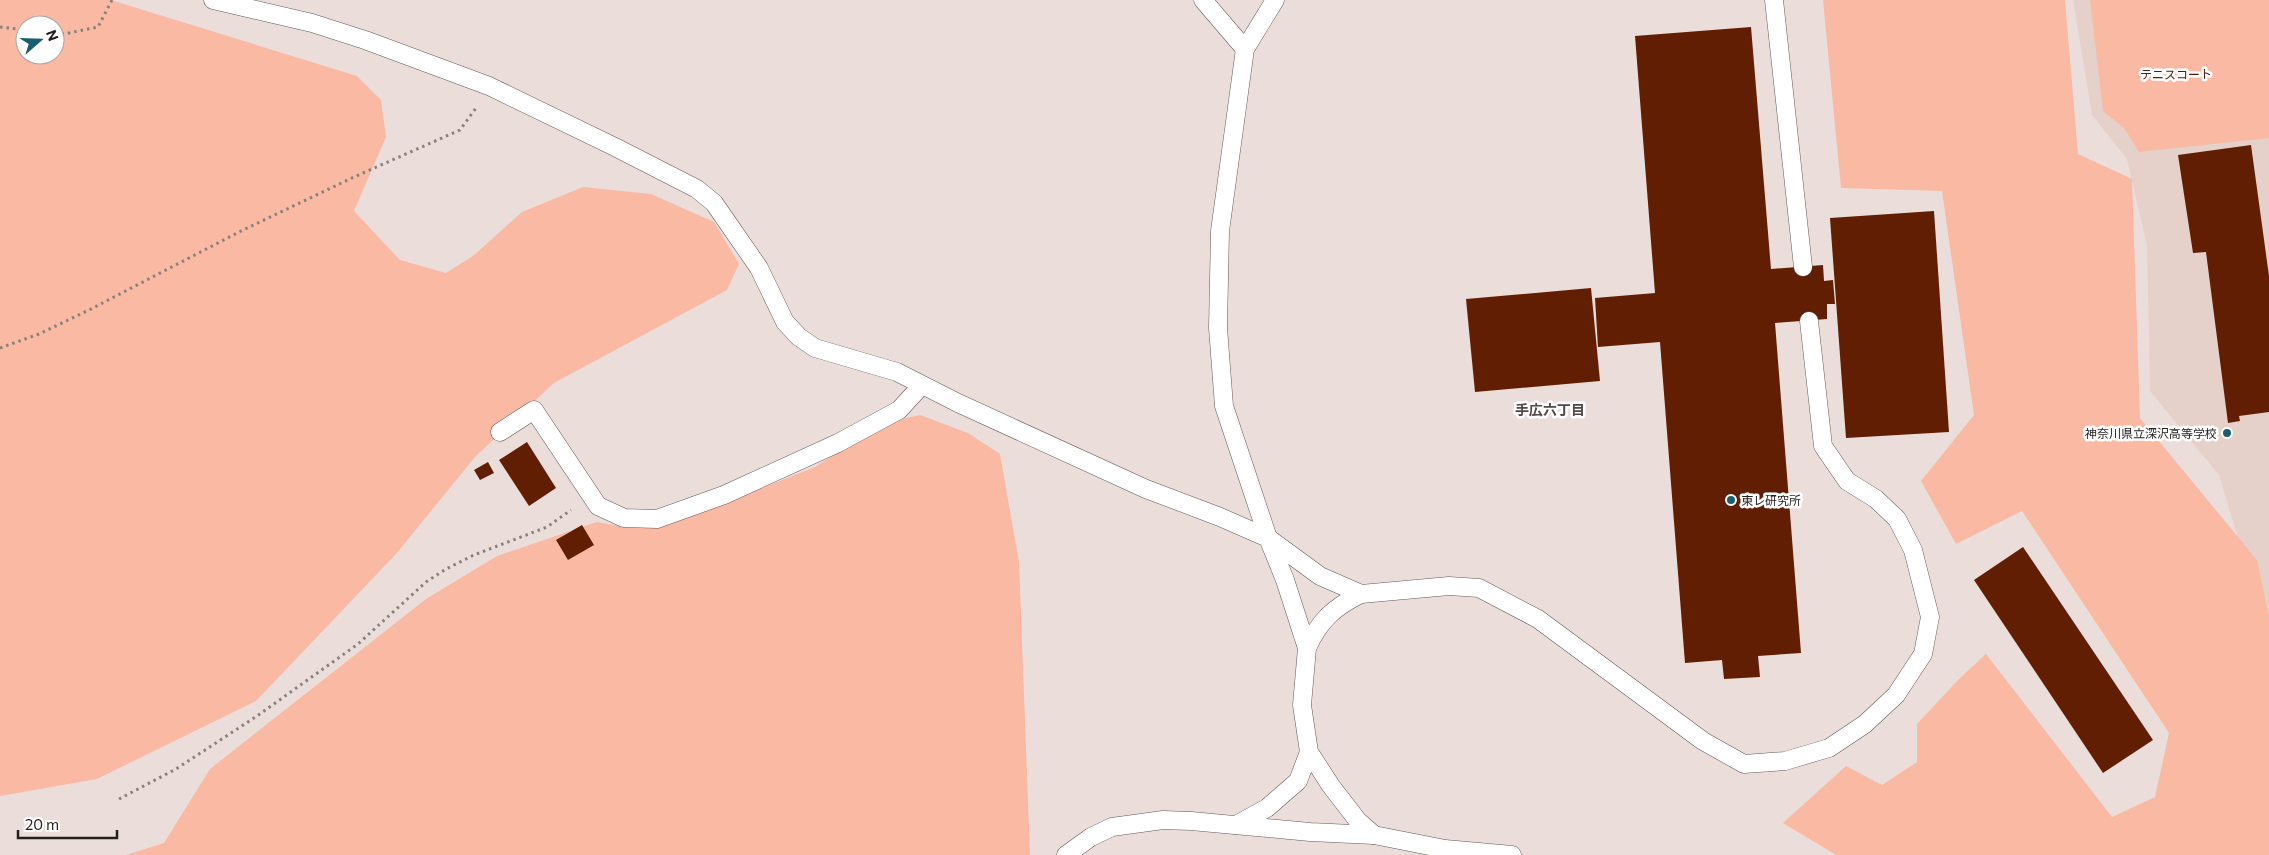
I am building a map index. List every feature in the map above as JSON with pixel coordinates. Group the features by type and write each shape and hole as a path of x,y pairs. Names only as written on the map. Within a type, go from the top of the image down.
{"lane":[{"path":"213,0 312,23 365,40 489,86 697,189 714,203 759,268 785,322 799,337 815,348 897,372 1146,489 1220,517 1268,538 1320,576 1361,594"},
{"path":"1204,0 1245,49"},
{"path":"1275,0 1245,49 1220,231 1218,328 1224,406 1307,648"},
{"path":"1774,0 1803,267"},
{"path":"1374,835 1358,821 1331,786 1310,752 1302,704 1307,648 1316,628 1341,604 1361,594 1449,586 1480,588 1538,619 1703,741 1744,764 1786,761 1829,748 1865,724 1896,695 1924,654 1930,617 1913,550 1897,519 1876,499 1848,481 1823,446 1809,321"},
{"path":"500,432 534,410 598,506 624,518 657,519 724,496 838,443 899,410 922,385"},
{"path":"1236,825 1267,808 1298,781 1310,752"},
{"path":"1066,855 1091,837 1112,827 1163,820 1266,829 1374,835 1445,849 1512,855"}],"path":[{"path":"65,34 98,27 112,0"},
{"path":"0,27 15,29"},
{"path":"0,348 39,334 90,310 241,231 363,173 460,130 470,118 489,86"},
{"path":"119,799 176,769 264,711 358,644 426,582 446,569 474,555 547,526 592,496"}],"shaded area":[{"name":"神奈川県立深沢高等学校","path":"2073,0 2269,0 2269,855 2253,587 2219,475 2150,391 2147,245 2127,159 2092,115"}],"green space":[{"path":"0,0 111,0 357,76 381,100 386,137 354,211 400,260 446,273 473,256 522,212 583,187 651,194 714,222 739,264 727,290 554,383 475,457 396,554 256,701 97,779 0,796"},
{"path":"1823,0 2065,0 2078,154 2132,179 2140,418 2257,560 2269,617 2269,855 1836,855 1783,823 1846,766 1882,785 1917,762 1917,724 1959,679 1986,654 2112,817 2155,797 2169,733 2022,511 1956,544 1921,481 1974,415 1942,191 1841,188"},
{"name":"テニスコート","path":"2090,0 2269,0 2269,138 2139,152 2124,128 2103,111"},
{"path":"920,415 968,433 1000,454 1019,562 1030,855 126,855 164,843 210,769 426,599 497,556 597,522 632,528 709,509 815,467 886,422"}],"building":[{"name":"東レ研究所","path":"1751,27 1771,269 1823,265 1824,281 1833,280 1835,304 1827,304 1827,319 1775,323 1801,653 1758,656 1760,677 1724,679 1722,660 1685,663 1660,342 1598,347 1595,298 1655,293 1635,36"},
{"path":"2251,145 2269,276 2269,412 2239,416 2240,421 2228,423 2206,252 2193,253 2178,155"},
{"path":"1934,211 1949,432 1846,438 1830,218"},
{"path":"1591,288 1600,381 1475,392 1466,299"},
{"path":"527,442 556,488 529,506 499,460"},
{"path":"488,462 494,473 480,480 474,470"},
{"path":"582,525 594,545 568,560 556,540"},
{"path":"2023,547 2153,740 2103,773 1974,580"}],"place":[{"name":"神奈川県立深沢高等学校","path":"2227,433"},
{"name":"東レ研究所","path":"1731,500"}],"district":[{"name":"手広六丁目","path":"1550,409"}]}
